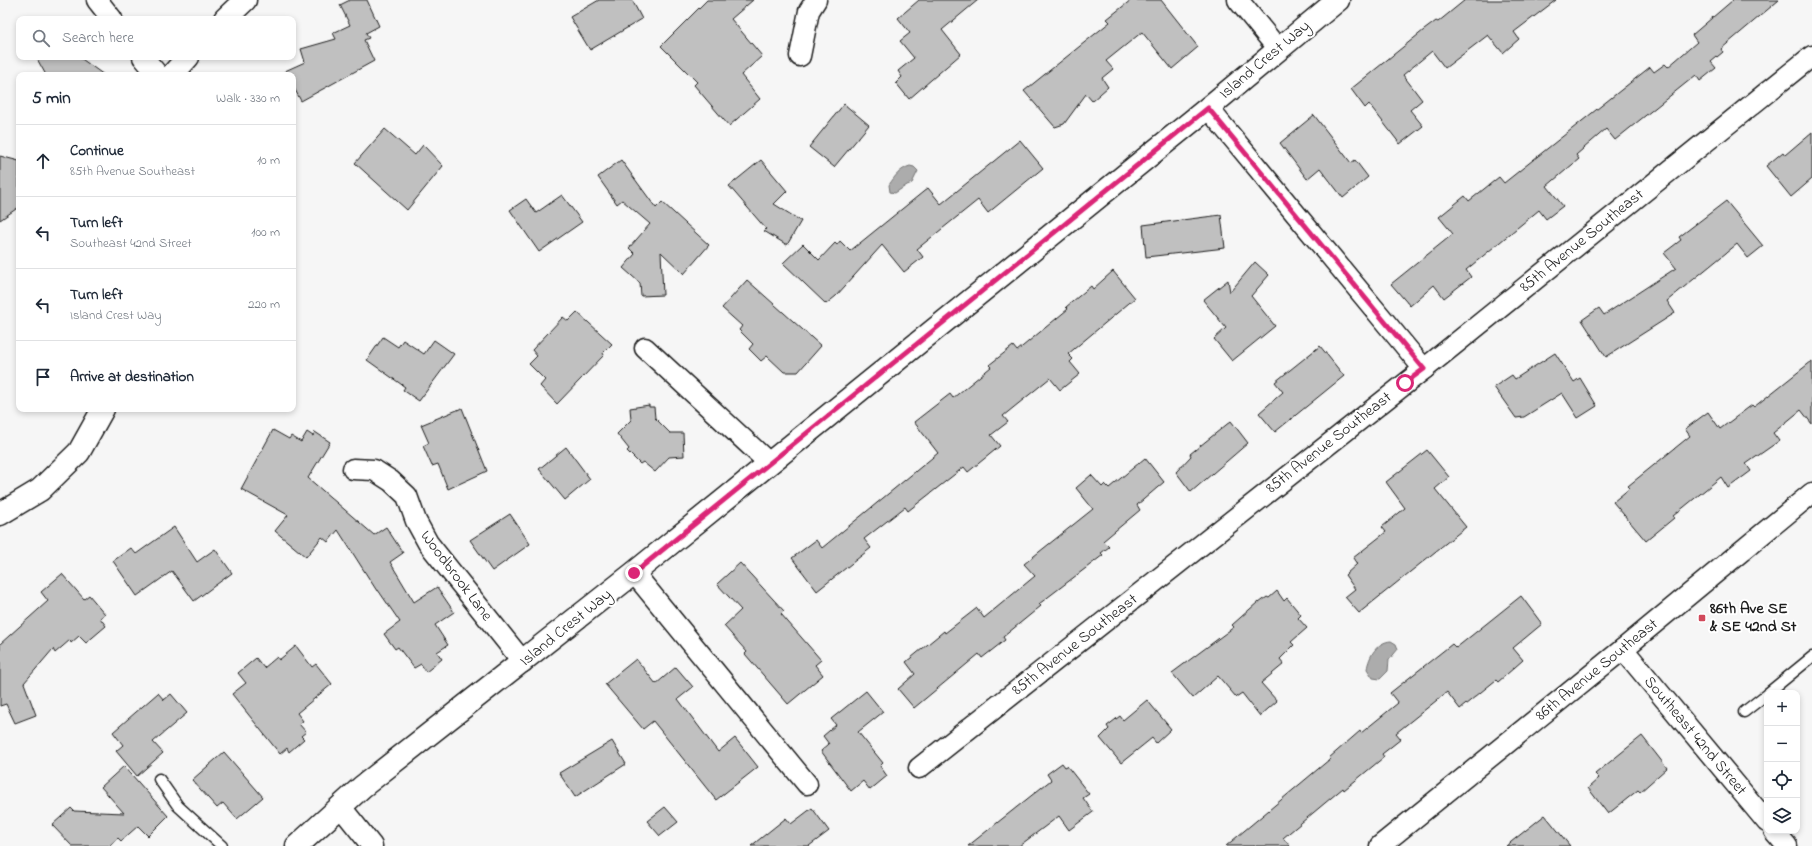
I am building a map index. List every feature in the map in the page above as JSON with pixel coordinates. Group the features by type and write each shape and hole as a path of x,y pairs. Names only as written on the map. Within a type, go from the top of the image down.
{"main road":[{"path":"228,16 245,0"},
{"name":"Island Crest Way","path":"296,846 340,806 634,573 1208,108 1338,0"},
{"path":"175,72 185,60"},
{"path":"0,514 40,490 79,452 100,412"}],"street":[{"path":"96,0 109,16"},
{"path":"800,56 808,11 816,0"},
{"path":"1238,0 1278,49"},
{"name":"85th Avenue Southeast","path":"919,768 1424,369 1812,56"},
{"path":"146,60 156,72"},
{"path":"1208,108 1424,369"},
{"path":"645,348 769,463"},
{"name":"Woodbrook Lane","path":"354,469 374,470 391,481 407,496 416,521 428,543 523,662"},
{"name":"86th Avenue Southeast","path":"1380,846 1623,649 1812,493"},
{"path":"634,573 807,784"},
{"name":"Southeast 42nd Street","path":"1623,649 1764,818"},
{"path":"340,806 372,846"},
{"path":"1777,834 1787,846"}],"lane":[{"path":"1772,690 1812,657"},
{"path":"1744,712 1764,696"},
{"path":"159,779 178,806 222,846"}],"shaded area":[{"path":"910,166 914,167 918,171 912,183 895,193 890,192 889,185 893,179 898,173"},
{"path":"1391,641 1396,644 1398,649 1389,660 1388,671 1380,679 1373,678 1367,669 1374,650 1382,644"}],"building":[{"path":"350,0 367,0 379,26 366,33 369,38 364,40 374,61 301,101 296,92 296,72 285,71 305,62 301,49 336,39 333,33 350,25 340,5"},
{"path":"599,0 632,0 642,19 590,50 570,17"},
{"path":"707,0 753,0 731,19 762,56 741,75 760,99 729,126 694,85 697,82 661,46"},
{"path":"919,0 978,0 942,30 961,54 909,99 896,83 902,77 898,71 914,58 900,41 910,33 898,18"},
{"path":"1131,0 1161,0 1198,47 1172,69 1142,32 1106,61 1113,69 1102,78 1108,87 1092,101 1086,94 1064,124 1055,127 1024,91 1110,22 1107,19"},
{"path":"1465,0 1556,0 1514,32 1519,39 1503,53 1488,35 1445,68 1432,51 1403,75 1422,100 1410,110 1423,126 1400,144 1369,104 1365,108 1351,89 1424,30 1436,21 1438,22"},
{"path":"1733,0 1779,0 1721,49 1723,52 1711,62 1716,68 1700,81 1696,75 1615,140 1606,129 1576,155 1579,159 1547,186 1563,206 1546,219 1539,210 1466,270 1471,277 1444,298 1434,285 1410,306 1391,284 1453,234 1439,217 1465,196 1469,201 1499,177 1504,183 1650,67 1654,72 1665,64 1668,67 1697,42 1692,35"},
{"path":"38,60 83,60 100,72 44,72"},
{"path":"844,104 869,125 834,167 809,147"},
{"path":"1314,115 1351,163 1355,160 1368,177 1343,198 1320,168 1307,179 1280,143"},
{"path":"385,129 415,155 423,145 443,166 407,210 355,163"},
{"path":"1812,132 1812,179 1791,197 1766,166 1783,152 1785,155"},
{"path":"1020,140 1043,168 988,213 978,200 917,249 923,257 904,272 882,245 836,296 826,304 783,263 803,244 819,260 835,243 837,245 840,241 850,251 928,188 941,204"},
{"path":"0,156 16,160 16,209 0,220"},
{"path":"621,160 656,208 662,202 709,245 684,274 661,252 663,295 641,296 640,283 623,268 635,254 629,248 650,224 622,200 617,204 598,177"},
{"path":"761,160 787,191 774,204 801,221 787,245 764,231 766,229 729,186"},
{"path":"562,195 582,222 539,252 510,210 526,199 536,213"},
{"path":"1726,201 1763,246 1748,258 1737,244 1667,301 1675,313 1606,357 1582,320 1599,308 1604,315 1676,268 1664,253 1681,240 1679,237"},
{"path":"1221,215 1225,248 1146,257 1143,225"},
{"path":"1255,262 1269,275 1251,296 1275,326 1232,361 1214,339 1226,328 1203,300 1228,280 1230,292"},
{"path":"1113,271 1135,298 1068,354 1073,359 1070,362 1080,374 1060,390 1050,378 1003,416 1008,422 991,435 1000,446 968,472 964,467 908,511 905,507 864,539 871,548 817,591 792,558 816,540 822,548 938,453 914,422 950,394 953,398 991,367 989,365 1013,346 1017,351 1068,309 1066,307 1091,286 1093,289"},
{"path":"747,280 821,346 798,372 784,372 767,356 761,361 749,349 753,344 739,330 742,326 722,308"},
{"path":"577,312 612,344 603,353 604,355 557,404 540,386 545,380 529,364 537,356 532,350 563,317 568,321"},
{"path":"383,337 398,347 403,340 424,354 434,340 454,354 419,401 403,390 405,387 367,360"},
{"path":"1320,346 1344,376 1275,432 1259,413 1283,392 1275,382"},
{"path":"1555,353 1574,382 1580,378 1597,406 1578,418 1562,393 1524,417 1516,418 1494,387 1512,375 1515,379"},
{"path":"1812,361 1812,424 1801,410 1773,433 1779,441 1746,464 1751,471 1728,488 1721,477 1673,516 1674,518 1646,541 1613,502 1630,488 1628,486 1690,436 1685,429 1708,412 1720,429 1752,405 1754,407"},
{"path":"649,405 649,407 654,407 655,418 670,433 683,433 684,456 669,457 655,472 643,462 640,464 627,451 629,449 617,434 631,420 630,408"},
{"path":"462,408 487,471 448,489 438,464 432,466 423,446 429,443 421,425"},
{"path":"1231,421 1248,443 1191,492 1176,472 1191,456 1190,454"},
{"path":"273,430 289,439 291,436 301,442 307,432 313,436 315,432 330,442 308,478 374,535 386,527 403,553 390,562 414,602 437,587 454,612 435,625 448,645 437,652 442,659 426,672 421,664 414,668 398,647 395,649 384,634 400,622 378,590 377,591 338,530 328,542 322,537 306,557 275,531 288,515 241,489"},
{"path":"566,447 590,479 565,500 539,469"},
{"path":"1427,450 1449,477 1435,489 1466,527 1359,613 1345,597 1355,589 1345,575 1357,564 1353,558 1386,532 1382,527 1405,508 1386,482"},
{"path":"1145,458 1164,482 1137,505 1140,510 1103,541 1109,547 1101,553 1103,555 1039,604 1041,606 1003,637 1005,640 982,658 979,654 914,708 898,689 915,674 906,662 944,631 945,633 977,608 984,618 1035,576 1024,564 1093,509 1076,488 1091,475 1102,487 1105,484 1109,488"},
{"path":"510,514 530,544 492,571 470,540"},
{"path":"174,527 197,562 215,549 232,573 194,601 172,571 137,596 113,561 131,548 136,554"},
{"path":"740,563 784,611 781,614 821,660 815,665 823,675 788,704 745,654 747,652 724,626 741,610 717,584"},
{"path":"62,574 84,599 89,595 105,614 100,618 106,626 86,643 79,636 71,643 70,640 55,653 53,649 24,683 36,715 15,723 6,704 0,706 0,644 48,601 41,592"},
{"path":"1277,591 1284,601 1287,598 1301,615 1298,618 1307,628 1291,642 1294,645 1280,659 1284,664 1261,683 1277,701 1260,716 1242,693 1236,697 1218,676 1193,698 1172,673 1234,627 1232,625 1258,602 1259,603 1267,597 1269,598"},
{"path":"1521,596 1542,624 1513,648 1523,660 1498,682 1496,680 1460,709 1447,692 1396,733 1401,739 1382,754 1384,757 1344,790 1343,788 1283,838 1290,846 1226,846 1330,759 1329,758 1360,731 1361,733 1398,703 1390,693 1452,644 1456,648"},
{"path":"296,646 312,667 316,664 332,684 297,713 303,721 299,724 306,732 301,736 304,739 289,752 287,748 280,754 232,694 246,683 238,673 256,658 264,668 277,657 279,660"},
{"path":"636,659 656,684 676,667 693,687 678,699 718,752 735,738 758,767 716,800 653,721 643,729 605,684"},
{"path":"866,691 883,712 858,732 883,763 880,766 887,776 870,790 863,781 851,791 821,751 829,744 823,736 836,725 831,719"},
{"path":"158,693 164,700 171,694 187,713 153,742 163,753 137,776 116,751 123,745 113,732"},
{"path":"1147,700 1171,729 1156,743 1152,738 1121,763 1100,738 1109,729 1107,726 1120,716 1123,720"},
{"path":"1642,736 1667,768 1640,792 1638,790 1608,814 1588,788 1599,778 1595,774"},
{"path":"612,741 626,764 575,797 559,773"},
{"path":"224,752 263,797 237,819 223,803 217,808 192,780"},
{"path":"1062,763 1065,767 1067,766 1089,794 1083,798 1093,812 1069,830 1059,816 1019,846 968,846 1051,780 1047,774"},
{"path":"124,766 168,816 148,836 138,826 121,841 118,838 109,846 72,846 52,825 71,808 74,811 124,813 101,787"},
{"path":"665,807 678,822 660,836 647,821"},
{"path":"812,808 829,831 809,846 751,846 786,818 791,824"},
{"path":"1545,815 1570,846 1506,846"}],"place":[{"name":"86th Ave SE & SE 42nd St","path":"1702,618"}],"route":[{"path":"634,573 1208,108 1424,369 1405,383"}]}
